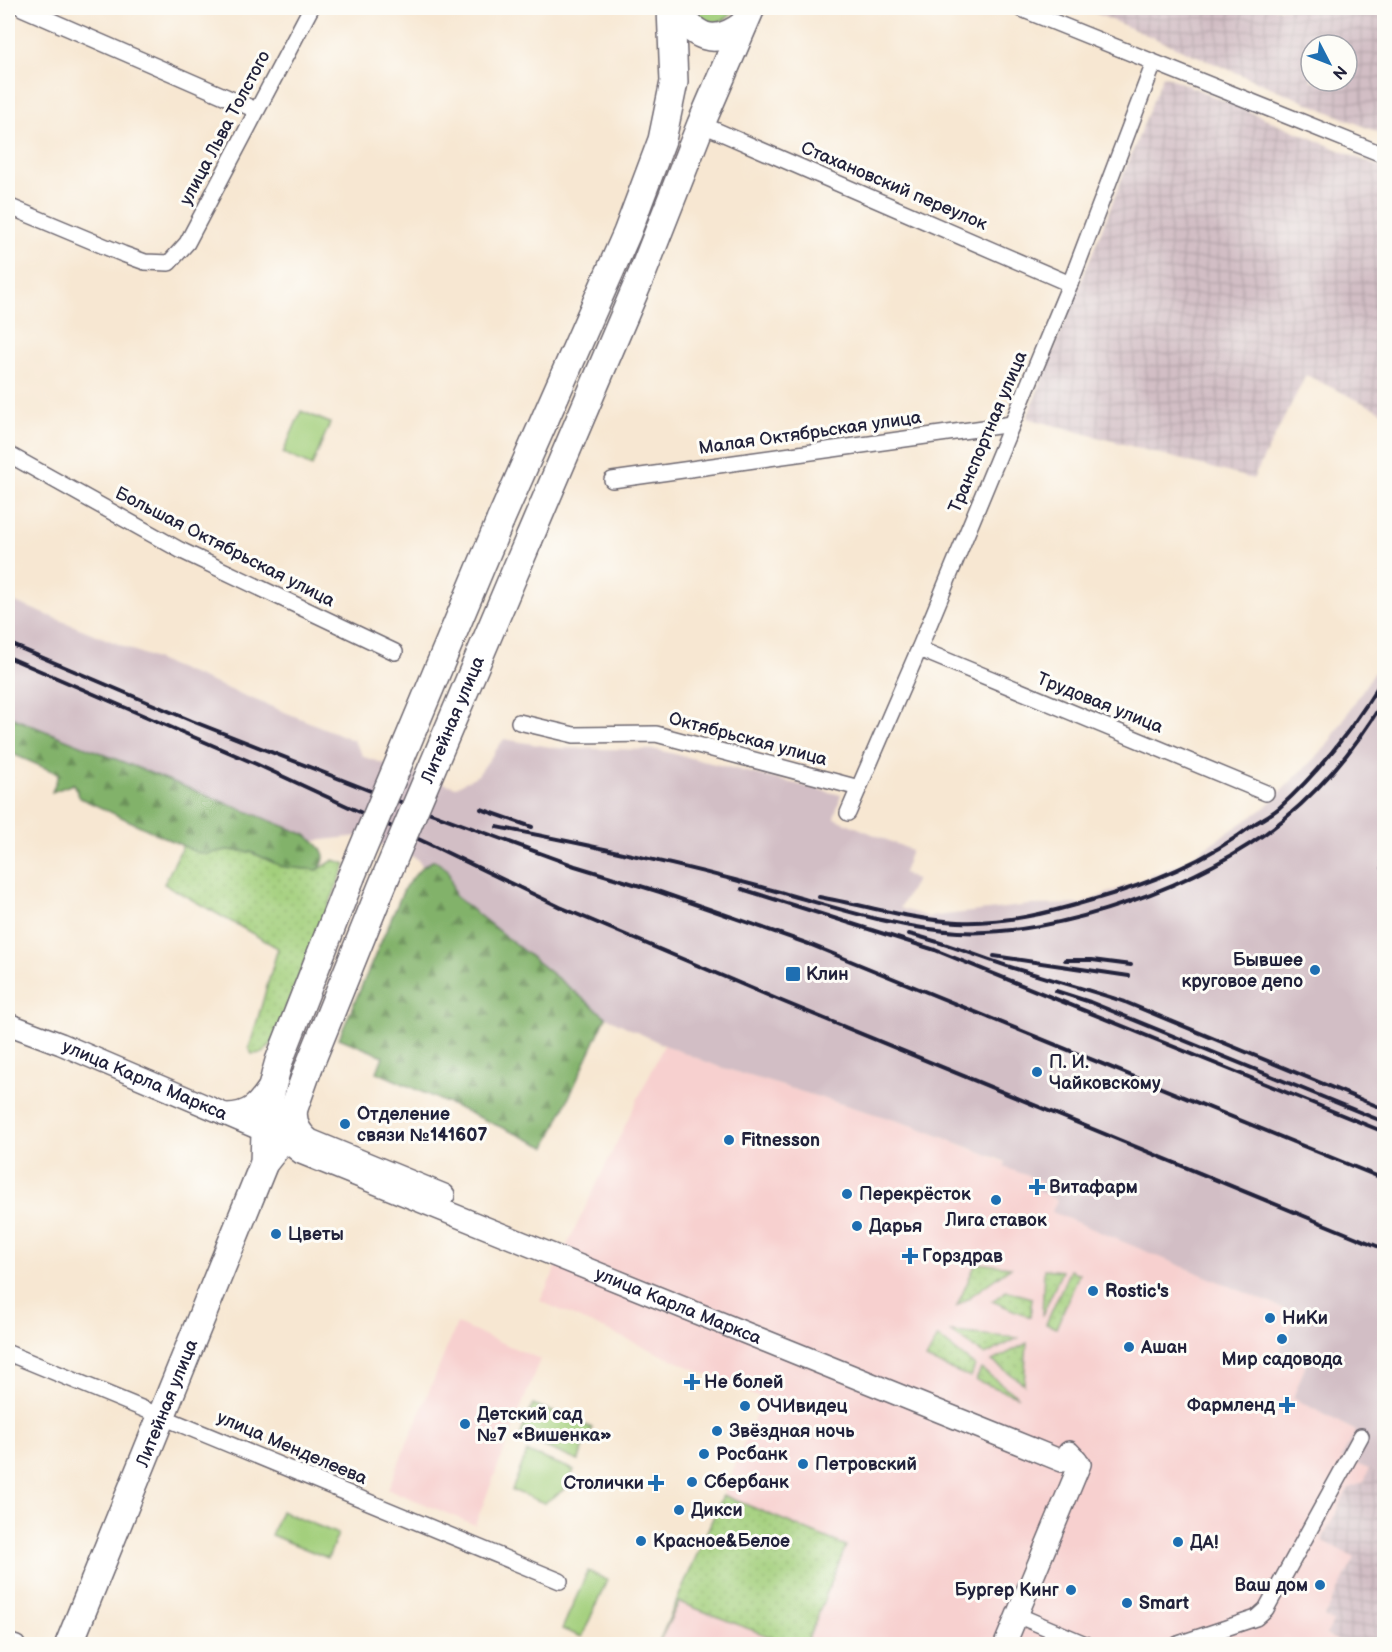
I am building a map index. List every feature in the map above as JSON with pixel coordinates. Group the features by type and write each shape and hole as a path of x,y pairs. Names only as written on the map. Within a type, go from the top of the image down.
{"highway":[{"path":"672,8 698,34 709,38 723,37 732,33 747,16"},
{"name":"Литейная улица","path":"286,1137 276,1071 351,877 500,521 627,232 662,140 674,82 672,8"},
{"name":"Литейная улица","path":"69,1644 264,1163 286,1137 308,1069 382,886 642,274 701,124 747,16"}],"street":[{"path":"22,8 256,110"},
{"name":"улица Льва Толстого","path":"8,206 145,262 169,263 188,243 311,8"},
{"path":"1019,8 1384,155"},
{"name":"Транспортная улица","path":"848,813 919,649 1070,284 1154,63"},
{"name":"Стахановский переулок","path":"701,124 1070,284"},
{"name":"Малая Октябрьская улица","path":"612,480 1012,424"},
{"name":"Большая Октябрьская улица","path":"8,454 180,550 395,652"},
{"name":"Трудовая улица","path":"919,649 1266,793"},
{"name":"Октябрьская улица","path":"519,722 574,735 656,735 859,788"},
{"name":"улица Карла Маркса","path":"8,1024 61,1044 224,1114 286,1137 301,1153 1062,1461 1078,1461 1017,1615"},
{"path":"224,1114 244,1112 254,1106 276,1071"},
{"name":"улица Менделеева","path":"8,1353 560,1581"},
{"path":"1178,1644 1256,1618 1266,1609 1361,1436"},
{"path":"1005,1644 1017,1615 1085,1644"},
{"path":"8,1641 17,1644"}],"shaded area":[{"path":"1083,8 1384,8 1384,135"},
{"path":"1163,75 1384,169 1384,413 1306,375 1253,479 1027,418"},
{"path":"8,599 353,740 364,757 456,787 478,775 504,739 556,748 658,750 841,795 834,818 911,850 903,873 916,880 900,908 928,917 1030,905 1081,904 1182,863 1263,809 1326,747 1376,669 1384,650 1384,1475 1341,1458 1356,1431 1293,1398 1306,1364 1279,1353 1296,1314 1052,1212 1057,1200 1038,1191 1042,1181 1004,1167 1006,1162 914,1126 717,1066 664,1045 606,1017 454,896 448,870 434,860 422,867 418,859 359,836 314,841 306,835 8,716"},
{"path":"664,1045 717,1066 914,1126 1006,1163 1005,1167 1042,1181 1044,1194 1057,1200 1053,1212 1296,1314 1279,1353 1306,1364 1293,1398 1356,1431 1341,1458 1369,1469 1364,1482 1322,1539 1356,1557 1324,1617 1334,1622 1327,1636 1344,1644 806,1644 817,1618 736,1501 723,1495 762,1399 540,1301"},
{"name":"Детский сад №7 «Вишенка»","path":"457,1324 540,1359 475,1525 388,1489"},
{"path":"1369,1469 1384,1475 1384,1644 1344,1644 1326,1635 1333,1622 1324,1617 1355,1558 1322,1540 1348,1489 1364,1482"},
{"path":"678,1602 789,1644 660,1644"}],"green space":[{"path":"689,8 736,8 728,17 712,23 694,18"},
{"path":"301,411 330,423 312,466 283,453"},
{"path":"8,716 306,835 322,851 324,860 322,865 318,870 283,867 251,852 227,850 206,854 196,852 80,798 73,784 52,792 59,774 8,752"},
{"path":"183,845 206,854 227,850 251,852 283,867 318,870 334,860 346,864 271,1044 263,1053 252,1054 249,1049 278,948 164,884"},
{"path":"434,860 448,870 455,896 606,1017 546,1147 377,1072 383,1056 339,1038 405,887 422,867"},
{"path":"976,1263 1011,1267 957,1306"},
{"path":"1044,1269 1062,1271 1042,1316"},
{"path":"1070,1270 1079,1274 1056,1328 1046,1324"},
{"path":"1006,1291 1032,1298 1030,1317 992,1301"},
{"path":"951,1332 1018,1338 985,1355"},
{"path":"938,1337 975,1366 970,1377 926,1359"},
{"path":"1027,1343 1024,1384 992,1361"},
{"path":"981,1369 1019,1397 976,1380"},
{"path":"533,1404 592,1428 578,1461 520,1436"},
{"path":"527,1452 574,1470 565,1489 544,1503 512,1490"},
{"path":"723,1495 846,1546 806,1644 789,1644 679,1602 658,1644"},
{"path":"281,1511 338,1534 328,1558 271,1535"},
{"path":"588,1571 607,1580 582,1637 562,1629"}],"railway":[{"path":"8,643 192,721 368,790 575,866 660,892 809,944 1384,1179"},
{"path":"8,657 256,764 560,907 779,1000 1384,1249"},
{"path":"819,897 940,921 975,922 1026,917 1114,893 1157,878 1218,849 1279,808 1309,779 1336,746 1362,712 1384,677"},
{"path":"497,827 662,862 908,926 958,932 997,931 1040,926 1084,916 1173,885 1214,865 1251,843 1283,820 1326,779 1363,733 1384,700"},
{"path":"1384,786 1380,845 1384,879"},
{"path":"481,809 532,827"},
{"path":"742,889 935,950 1384,1132"},
{"path":"909,934 1125,1002 1384,1109"},
{"path":"994,956 1129,976"},
{"path":"1065,960 1092,960 1131,965"},
{"path":"1056,991 1090,1002 1384,1122"}],"place":[{"name":"Бывшее круговое депо","path":"1315,970"},
{"name":"Клин","path":"793,974"},
{"name":"П. И. Чайковскому","path":"1037,1072"},
{"name":"Отделение связи №141607","path":"345,1124"},
{"name":"Fitnesson","path":"729,1140"},
{"name":"Витафарм","path":"1037,1187"},
{"name":"Перекрёсток","path":"847,1194"},
{"name":"Лига ставок","path":"996,1200"},
{"name":"Дарья","path":"857,1226"},
{"name":"Цветы","path":"276,1234"},
{"name":"Горздрав","path":"910,1256"},
{"name":"Rostic's","path":"1093,1291"},
{"name":"НиКи","path":"1270,1318"},
{"name":"Мир садовода","path":"1282,1339"},
{"name":"Ашан","path":"1129,1347"},
{"name":"Не болей","path":"692,1382"},
{"name":"Фармленд","path":"1287,1405"},
{"name":"ОЧИвидец","path":"745,1406"},
{"name":"Детский сад №7 «Вишенка»","path":"465,1424"},
{"name":"Звёздная ночь","path":"717,1431"},
{"name":"Росбанк","path":"704,1454"},
{"name":"Петровский","path":"803,1464"},
{"name":"Сбербанк","path":"692,1482"},
{"name":"Столички","path":"656,1483"},
{"name":"Дикси","path":"679,1510"},
{"name":"Красное&Белое","path":"641,1541"},
{"name":"ДА!","path":"1178,1542"},
{"name":"Ваш дом","path":"1320,1585"},
{"name":"Бургер Кинг","path":"1071,1590"},
{"name":"Smart","path":"1127,1603"}]}
